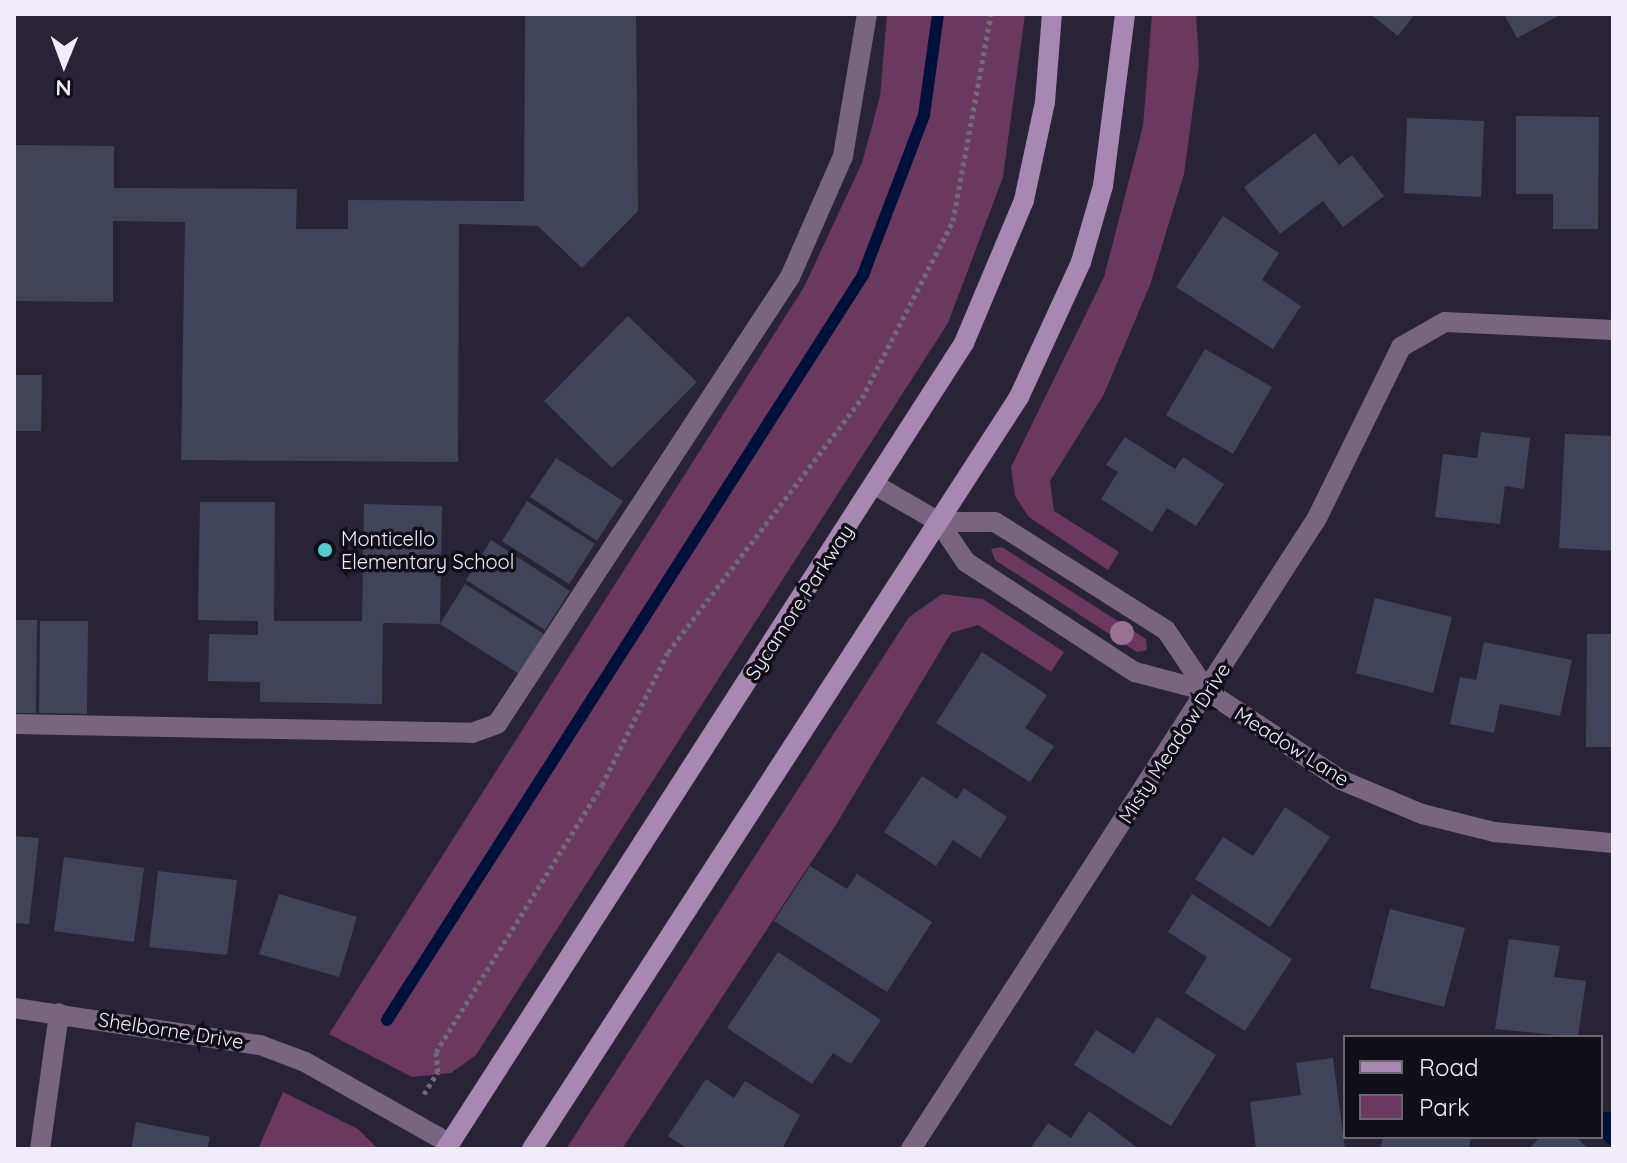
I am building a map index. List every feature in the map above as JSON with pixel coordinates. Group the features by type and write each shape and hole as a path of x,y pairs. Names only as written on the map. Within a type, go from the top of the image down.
{"main road":[{"name":"Sycamore Parkway","path":"447,1146 964,343 998,274 1024,200 1045,102 1052,14"},
{"path":"532,1149 1019,397 1081,262 1116,124 1125,14"}],"street":[{"path":"14,724 472,733 497,724 532,681 790,277 843,156 867,14"},
{"name":"Misty Meadow Drive","path":"911,1149 1317,518 1387,365 1422,331 1445,322 1504,321 1613,330"},
{"name":"Meadow Lane","path":"875,485 939,522 966,562 1135,672 1207,691 1341,780 1422,814 1494,832 1613,843"},
{"name":"Meadow Lane","path":"939,522 995,522 1166,630 1207,691"},
{"name":"Shelborne Drive","path":"14,1008 260,1045 409,1118 447,1146"},
{"path":"40,1149 59,1013"}],"path":[{"path":"409,1118 438,1072 436,1052 579,824 668,652 862,398 953,221 991,14"}],"green space":[{"path":"887,14 1025,14 1003,177 948,323 476,1055 451,1073 412,1077 329,1034 804,287 862,163 880,96"},
{"path":"1152,14 1196,14 1199,64 1184,174 1150,285 1104,394 1050,481 1054,511 1119,552 1108,570 1029,517 1015,496 1011,467 1104,277 1143,126"},
{"path":"1002,547 1146,639 1147,650 1137,652 995,560 991,549"},
{"path":"942,594 983,599 1064,652 1051,672 978,625 951,633 837,823 622,1149 566,1149 909,617"},
{"path":"283,1092 358,1129 378,1149 258,1149"}],"water":[{"path":"1603,1111 1613,1113 1613,1149 1603,1138"}],"building":[{"path":"525,14 636,14 638,211 582,268 538,226 459,224 458,462 181,460 185,222 113,221 113,302 14,301 14,145 114,146 114,188 297,189 296,229 348,229 348,200 524,201"},
{"path":"1370,14 1415,14 1398,36"},
{"path":"1504,14 1562,14 1517,38"},
{"path":"1516,116 1599,117 1598,229 1553,229 1553,194 1516,194"},
{"path":"1407,118 1484,121 1481,197 1404,193"},
{"path":"1315,133 1339,165 1352,155 1384,196 1343,227 1323,201 1280,234 1244,187"},
{"path":"1223,216 1279,253 1262,280 1301,306 1273,349 1176,287"},
{"path":"628,316 697,382 612,468 544,401"},
{"path":"1205,349 1272,387 1233,454 1166,415"},
{"path":"14,375 42,375 41,431 14,431"},
{"path":"1481,432 1530,438 1524,489 1505,486 1500,524 1435,517 1443,454 1477,458"},
{"path":"1565,434 1613,436 1613,551 1559,548"},
{"path":"1125,437 1175,469 1183,457 1224,484 1196,526 1167,508 1152,532 1101,499 1118,472 1106,465"},
{"path":"556,458 623,501 597,541 530,497"},
{"path":"527,501 595,544 569,584 502,541"},
{"path":"200,502 275,502 274,621 362,621 364,504 442,506 440,624 383,623 382,704 260,702 260,682 208,681 209,634 258,635 258,621 198,620"},
{"path":"491,540 570,591 545,630 466,580"},
{"path":"465,584 544,634 519,674 440,624"},
{"path":"1375,598 1452,617 1433,693 1356,673"},
{"path":"14,620 37,620 36,713 14,713"},
{"path":"40,621 88,621 87,714 39,713"},
{"path":"1587,634 1613,634 1613,747 1586,747"},
{"path":"1484,642 1572,660 1560,716 1500,704 1494,733 1450,724 1460,677 1476,680"},
{"path":"982,652 1047,695 1025,728 1054,746 1030,782 936,723"},
{"path":"922,776 957,799 964,788 1007,817 980,858 953,840 936,866 884,832"},
{"path":"1285,807 1330,837 1270,927 1195,879 1223,837 1253,856"},
{"path":"14,836 39,838 29,924 14,923"},
{"path":"64,857 144,868 134,942 54,931"},
{"path":"810,866 847,889 857,874 932,922 887,992 774,921"},
{"path":"158,871 237,880 227,955 149,947"},
{"path":"279,894 357,917 339,977 259,954"},
{"path":"1192,894 1292,959 1245,1031 1185,993 1207,957 1168,932"},
{"path":"1390,909 1465,928 1444,1007 1370,988"},
{"path":"1509,939 1560,946 1554,977 1586,981 1578,1035 1495,1029"},
{"path":"778,952 881,1020 851,1064 833,1053 812,1084 727,1028"},
{"path":"1157,1017 1216,1055 1171,1126 1074,1065 1096,1030 1134,1054"},
{"path":"1333,1058 1345,1149 1256,1149 1250,1102 1301,1095 1296,1063"},
{"path":"706,1079 734,1098 745,1081 800,1115 782,1149 688,1149 668,1136"},
{"path":"1089,1111 1139,1149 1030,1149 1048,1123 1071,1138"},
{"path":"136,1122 210,1137 207,1149 131,1149"},
{"path":"1382,1139 1471,1139 1469,1149 1380,1149"},
{"path":"1538,1139 1578,1139 1589,1149 1529,1149"}],"waterway":[{"path":"387,1020 863,275 924,115 938,14"}],"place":[{"name":"Monticello Elementary School","path":"325,550"}]}
